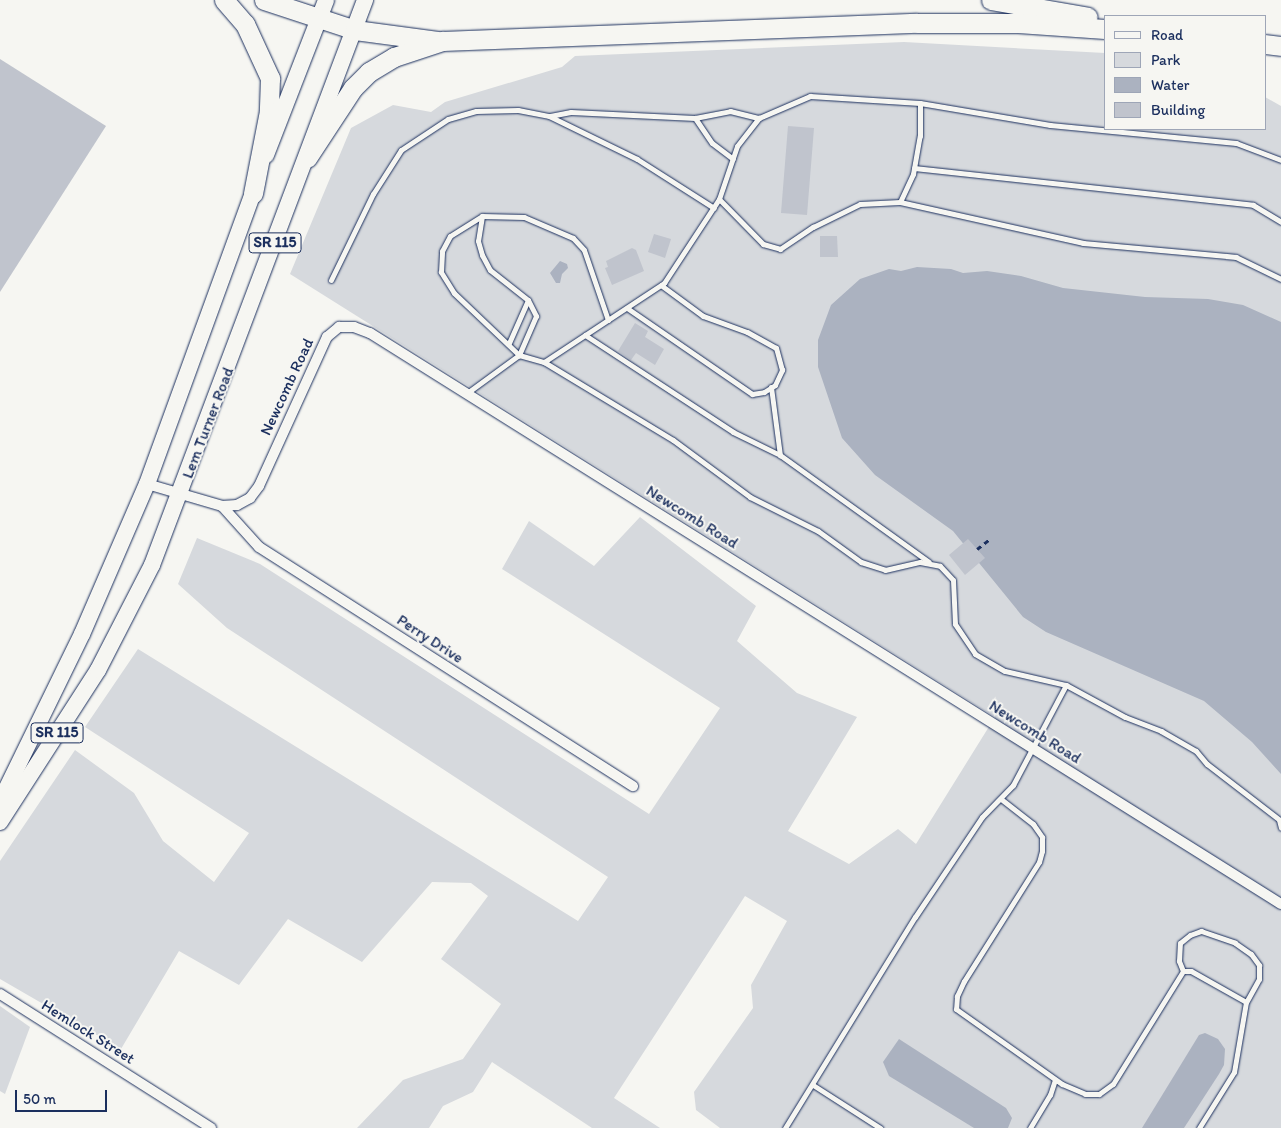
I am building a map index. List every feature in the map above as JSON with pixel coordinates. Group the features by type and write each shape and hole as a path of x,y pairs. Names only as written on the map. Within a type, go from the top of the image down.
{"highway":[{"path":"224,0 252,36 270,78 269,111 253,192"},
{"path":"264,0 355,30 442,41 917,23 1018,23 1104,29"},
{"path":"991,0 1104,19"},
{"path":"307,158 353,88 369,72 394,57 442,41"}],"main road":[{"name":"SR 115","path":"0,802 82,634 147,484 253,192 326,0"},
{"name":"Lem Turner Road","path":"0,822 114,642 152,565 181,494 365,0"}],"street":[{"name":"Newcomb Road","path":"147,484 222,506 237,505 250,498 259,486 323,345 339,327 354,327 370,333 1281,904"},
{"name":"Perry Drive","path":"222,506 259,548 633,786"},
{"name":"Hemlock Street","path":"0,994 211,1128"}],"lane":[{"path":"544,362 661,285 720,199 737,146 759,118 810,96 920,103 1050,125 1236,143 1281,160"},
{"path":"900,202 914,168 920,136 920,103"},
{"path":"331,280 384,174 402,150 416,138 448,119 476,111 518,110 550,116 637,159 714,208"},
{"path":"550,116 579,112 695,118 730,111 759,118"},
{"path":"695,118 712,144 733,160"},
{"path":"914,168 1253,205 1281,222"},
{"path":"720,199 763,244 780,249 813,227 860,204 900,202 1083,244 1236,257 1281,279"},
{"path":"466,393 519,355 536,316 528,300 490,270 482,255 478,240 482,216"},
{"path":"608,320 584,250 573,238 524,216 482,216 450,236 442,251 441,272 454,293 509,343 519,355 544,362 596,396 673,440 750,497 818,532 861,562 885,570 930,562"},
{"path":"627,308 752,394 771,387 782,370 776,348 747,332 703,316 684,305 661,285"},
{"path":"509,343 528,300"},
{"path":"585,335 733,432 780,455 930,562 940,566 953,580 955,624 975,654 1005,670 1066,685 1196,751 1207,764 1280,820 1281,828"},
{"path":"771,387 780,455"},
{"path":"786,1128 915,917 982,818 1001,799 1035,749 1066,685"},
{"path":"1001,799 1033,824 1042,837 1042,851 1039,862 964,982 957,996 956,1009 1055,1080 1084,1094 1099,1094 1113,1084 1183,972"},
{"path":"1183,972 1179,961 1180,943 1190,935 1201,931 1235,943 1251,954 1259,966 1259,979 1246,1002 1234,1072 1199,1128"},
{"path":"1183,972 1191,971 1246,1002"},
{"path":"1030,1128 1050,1095 1055,1080"},
{"path":"813,1085 880,1128"}],"path":[{"path":"978,550 990,539"}],"green space":[{"path":"904,42 1104,53 1104,130 1266,130 1266,98 1281,106 1281,1128 720,1128 696,1110 694,1092 753,1008 751,985 787,921 745,896 614,1098 660,1128 592,1128 492,1062 473,1092 443,1106 429,1128 357,1128 403,1080 463,1059 501,1004 441,959 488,896 471,883 432,882 362,962 288,919 239,985 179,951 121,1049 0,979 0,861 75,750 134,793 163,841 214,882 249,833 85,727 138,649 578,921 608,877 227,628 178,584 197,538 260,564 649,814 720,708 502,569 529,521 594,566 640,517 756,606 737,641 797,693 857,717 788,831 849,864 898,829 916,844 995,717 290,274 351,128 393,105 431,112 445,102 562,67 575,56"},
{"path":"0,1006 30,1027 5,1094 0,1091"}],"water":[{"path":"560,261 567,264 568,268 562,274 560,283 556,283 550,273"},
{"path":"917,267 951,269 963,273 987,271 1021,276 1063,288 1145,297 1208,299 1243,305 1281,322 1281,774 1252,742 1204,701 1046,632 1023,617 953,531 875,475 842,438 818,367 818,340 831,305 860,279 889,269 901,271"},
{"path":"1205,1033 1218,1039 1225,1049 1224,1065 1184,1128 1142,1128 1199,1035"},
{"path":"899,1039 1006,1108 1012,1118 1008,1128 974,1128 889,1076 883,1062"}],"building":[{"path":"0,59 106,126 0,292"},
{"path":"788,126 814,128 807,215 781,213"},
{"path":"654,234 671,239 665,258 648,252"},
{"path":"820,236 837,236 838,257 820,257"},
{"path":"632,248 636,250 644,271 612,285 605,268 608,267 606,261"},
{"path":"635,323 648,331 645,337 664,349 655,365 636,353 631,360 618,351"},
{"path":"968,539 985,558 965,575 949,555"}]}
